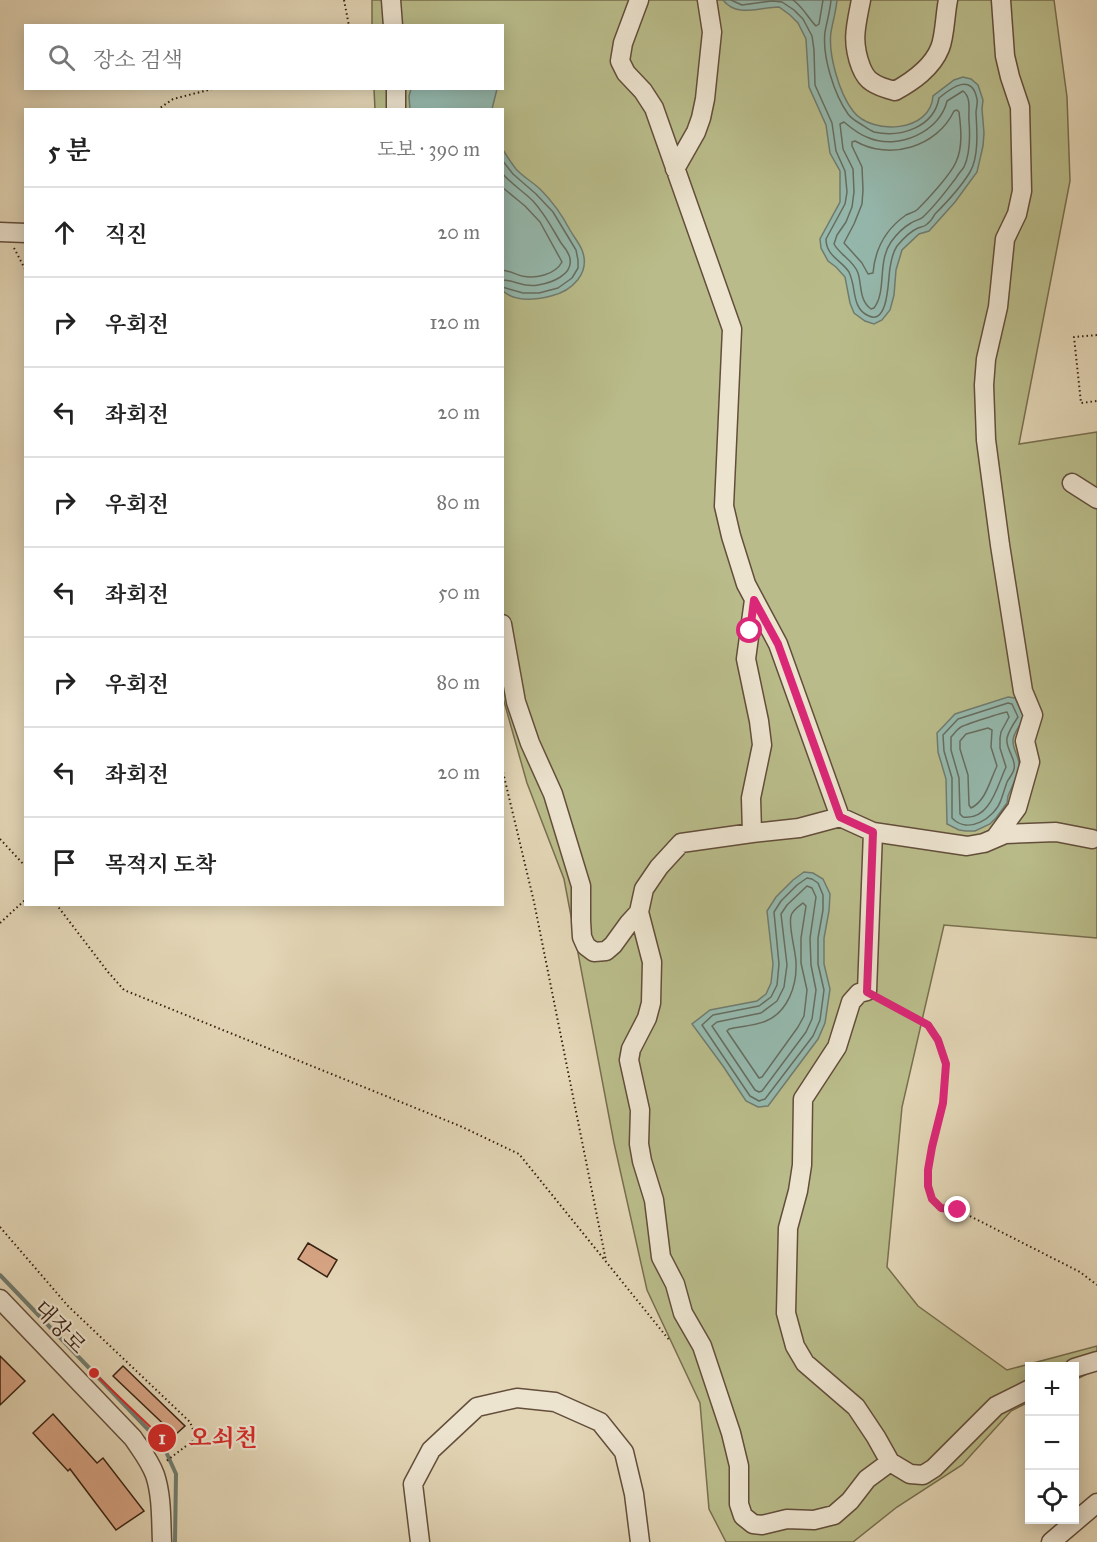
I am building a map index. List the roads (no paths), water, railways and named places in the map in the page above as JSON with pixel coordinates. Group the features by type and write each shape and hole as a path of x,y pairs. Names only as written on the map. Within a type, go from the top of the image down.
{"street":[{"path":"391,0 393,24"},
{"path":"639,0 623,43 620,61 626,73 643,91 654,108 732,329 724,506 731,536 746,584 778,644 840,817"},
{"path":"675,169 696,132 705,99 712,32 707,0"},
{"path":"861,0 855,29 855,51 870,81 895,91 916,78 932,63 940,47 948,0"},
{"path":"995,838 1017,808 1030,762 1025,741 1033,715 1023,691 1000,545 986,440 984,396 986,359 998,307 1005,238 1017,214 1022,191 1020,107 1005,56 1001,0"},
{"path":"396,90 396,108"},
{"path":"3,232 24,233"},
{"path":"1072,483 1097,499"},
{"path":"752,833 751,798 762,745 746,659 754,600"},
{"path":"504,635 516,702 530,743 553,794 581,886 580,921 586,946 594,952 606,951 639,912"},
{"path":"890,1462 867,1479 834,1515 814,1520 788,1519 762,1526 753,1524 743,1516 739,1504 739,1466 731,1433 702,1346 683,1313 675,1284 661,1257 654,1200 639,1144 640,1110 629,1060 631,1049 648,1018 651,1003 652,962 639,912 644,889 659,867 681,843 799,828 840,817 873,832 967,846 984,843 1005,834 1056,832 1092,839"},
{"path":"873,832 867,992 859,993 851,1002 837,1047 803,1099 801,1165 798,1191 789,1228 786,1313 795,1346 805,1364 855,1407 890,1462 910,1474 923,1475 933,1468 996,1406 1025,1391"},
{"name":"대장로","path":"0,1299 133,1438 146,1456 155,1476 162,1542"},
{"path":"1079,1366 1097,1361"},
{"path":"420,1542 413,1484 430,1450 477,1407 517,1398 555,1402 600,1422 624,1452 634,1494 640,1542"},
{"path":"1052,1542 1097,1503"}],"water":[{"path":"723,0 837,0 831,32 831,51 836,73 843,94 853,111 862,119 873,124 886,127 912,123 930,108 933,96 954,80 963,77 971,79 978,85 983,100 984,133 977,172 955,202 929,231 919,234 902,250 896,270 890,310 882,320 874,324 854,313 845,277 828,261 821,248 820,239 840,202 840,171 830,153 826,125 809,87 806,39 798,23 779,7 742,10 735,9"},
{"path":"410,90 497,90 492,108 410,108"},
{"path":"504,151 516,169 541,190 553,204 582,250 584,258 584,266 578,280 559,294 532,299 508,295 504,292"},
{"path":"1008,697 1015,698 1025,718 1013,738 1019,771 1007,803 990,824 975,831 959,830 947,824 946,779 938,752 937,733 955,714"},
{"path":"804,872 813,873 823,879 830,894 824,938 824,964 830,989 825,1023 818,1039 768,1106 758,1107 746,1101 692,1024 710,1010 757,1001 766,994 771,983 773,964 767,911 776,897"}],"waterway":[{"path":"0,1275 163,1445 176,1474 175,1542"}],"place":[{"name":"오쇠천","path":"94,1373"}]}
